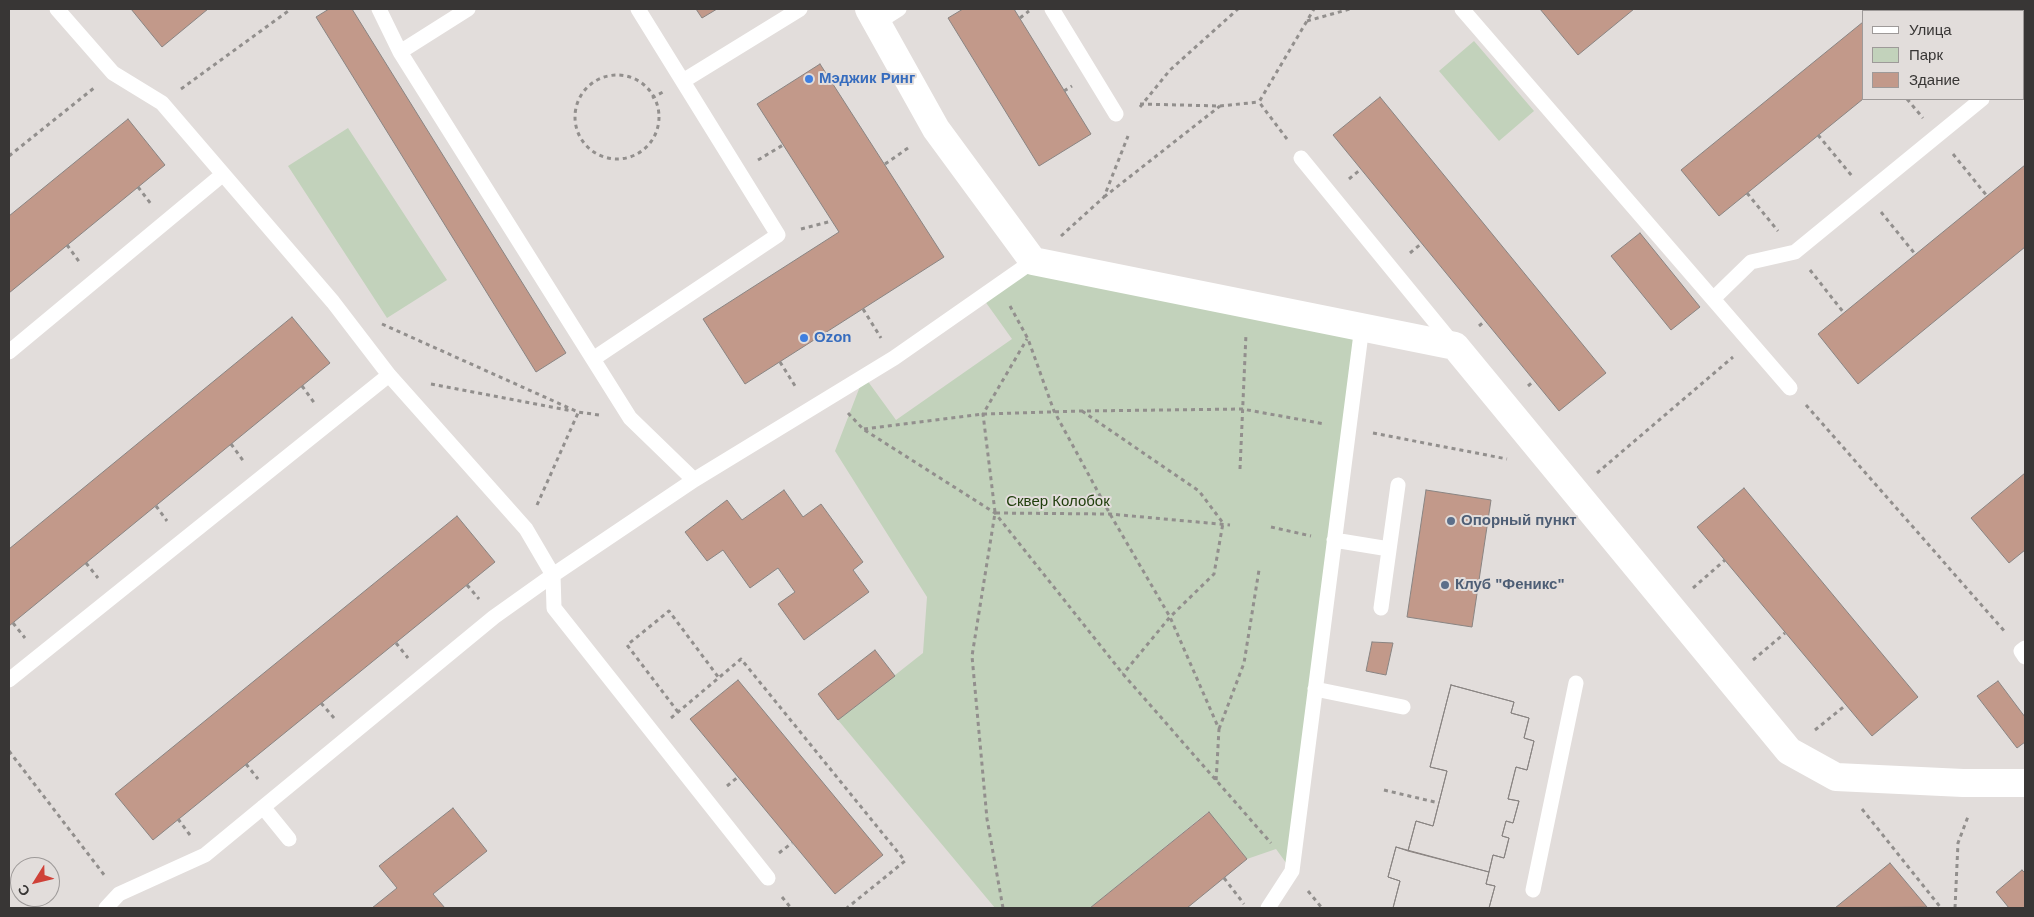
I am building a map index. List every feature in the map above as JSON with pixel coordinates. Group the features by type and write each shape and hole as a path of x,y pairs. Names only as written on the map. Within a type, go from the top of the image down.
{"street":[{"path":"881,13 936,130 1033,262 1455,346 1789,751 1836,777 2025,783"}],"lane":[{"path":"57,9 113,73 162,103 333,302 388,376 526,529 553,575 554,608 768,878"},
{"path":"379,9 400,52 630,418 694,480"},
{"path":"400,52 468,9"},
{"path":"594,359 778,235 638,9"},
{"path":"683,81 800,9"},
{"path":"1052,9 1116,114"},
{"path":"1462,9 1790,388"},
{"path":"1713,299 1751,262 1795,252 1981,100"},
{"path":"1301,158 1455,346"},
{"path":"9,352 222,175"},
{"path":"106,908 119,894 205,855 494,617 553,575 694,480 833,397 894,358 1033,262"},
{"path":"1268,908 1292,871 1362,326"},
{"path":"9,680 388,376"},
{"path":"1381,608 1398,485"},
{"path":"1334,540 1389,550"},
{"path":"1533,890 1576,684"},
{"path":"1315,689 1403,707"},
{"path":"264,807 289,839"}],"path":[{"path":"162,103 291,9"},
{"path":"1138,112 1141,104 1170,70 1238,9"},
{"path":"1259,102 1314,9"},
{"path":"1307,21 1350,9"},
{"path":"9,156 113,73"},
{"path":"609,75 622,75 635,79 646,86 659,111 658,125 653,139 643,150 631,157 616,159 602,156 590,149 580,138 575,112 582,94 597,80 609,75"},
{"path":"1116,114 1141,104 1220,106 1259,102"},
{"path":"1259,102 1301,158"},
{"path":"1033,262 1104,197 1220,106"},
{"path":"1104,197 1131,129"},
{"path":"778,235 832,221"},
{"path":"997,286 1013,309 1028,339 1054,411 1110,514 1170,617 1219,729"},
{"path":"863,309 894,358"},
{"path":"378,322 578,412"},
{"path":"1240,469 1246,332"},
{"path":"1003,908 987,819 972,656 995,513 983,414 1028,339"},
{"path":"1576,491 1751,342"},
{"path":"780,362 810,410"},
{"path":"388,376 578,412 630,418"},
{"path":"1790,388 2024,652"},
{"path":"833,397 863,429 995,513 1123,674 1276,849"},
{"path":"863,429 983,414 1054,411 1242,409 1509,459"},
{"path":"1082,411 1199,491 1223,523 1214,574 1170,617 1123,674"},
{"path":"526,529 578,412"},
{"path":"995,513 1110,514 1230,525"},
{"path":"1271,527 1334,540"},
{"path":"1671,606 1725,560"},
{"path":"1216,782 1219,729 1244,663 1259,570"},
{"path":"678,712 627,645 669,612 719,678"},
{"path":"1730,679 1786,633"},
{"path":"653,733 741,659 905,862 847,908"},
{"path":"1789,751 1846,705"},
{"path":"9,752 119,894"},
{"path":"1836,777 1941,908"},
{"path":"1955,908 1958,843 1981,783"},
{"path":"1384,790 1439,803"},
{"path":"1224,878 1247,908"}],"green space":[{"path":"1474,41 1534,111 1499,141 1439,71"},
{"path":"348,128 447,280 387,318 288,166"},
{"name":"Сквер Колобок","path":"1033,261 1362,326 1292,871 1276,849 1247,859 1208,812 1090,908 995,908 838,720 923,653 927,597 835,451 864,376 896,420 1012,339 982,297"}],"building":[{"path":"131,9 208,9 162,47"},
{"path":"329,9 352,9 566,353 536,372 316,17"},
{"path":"696,9 717,9 702,18"},
{"path":"963,9 1014,9 1091,134 1039,166 948,18"},
{"path":"1540,9 1634,9 1578,55"},
{"path":"1879,9 1973,9 1972,10 1878,10"},
{"path":"1862,23 1862,100 1719,216 1681,170"},
{"path":"820,64 944,257 745,384 703,319 839,232 757,104"},
{"path":"1380,97 1606,373 1559,411 1333,135"},
{"path":"128,119 165,165 9,293 9,216"},
{"path":"2025,165 2025,247 1858,384 1818,334"},
{"path":"1640,233 1700,307 1671,330 1611,256"},
{"path":"292,317 330,363 9,626 9,549"},
{"path":"2025,473 2025,550 2009,563 1971,518"},
{"path":"1744,488 1918,697 1872,736 1697,527"},
{"path":"784,490 803,517 821,504 863,562 853,570 869,592 804,640 778,604 795,592 778,568 750,588 723,550 707,561 685,532 727,500 742,520"},
{"name":"Клуб \"Феникс\"","path":"1426,490 1491,500 1472,627 1407,617"},
{"path":"457,516 495,562 153,840 115,794"},
{"path":"1372,642 1393,643 1386,675 1366,671"},
{"path":"875,650 895,676 838,720 818,694"},
{"path":"738,680 883,855 835,894 690,719"},
{"path":"1998,681 2025,717 2025,742 2017,748 1977,696"},
{"path":"1451,685 1514,702 1511,713 1529,718 1524,738 1534,741 1527,770 1516,767 1508,799 1519,801 1513,823 1506,821 1502,836 1509,838 1504,858 1493,855 1486,884 1495,886 1489,908 1393,908 1400,881 1388,877 1396,847 1408,851 1416,821 1433,826 1447,771 1430,767"},
{"path":"1451,685 1514,702 1511,713 1529,718 1524,738 1534,741 1527,770 1516,767 1508,799 1519,801 1513,823 1506,821 1502,836 1509,838 1504,858 1493,855 1489,872 1408,851 1416,821 1433,826 1447,771 1430,767"},
{"path":"453,808 487,851 433,894 445,908 372,908 397,888 379,866"},
{"path":"1209,812 1247,859 1187,908 1090,908"},
{"path":"1396,847 1489,872 1486,884 1495,886 1489,908 1393,908 1400,881 1388,877"},
{"path":"1890,863 1927,907 1835,908"},
{"path":"2022,870 2025,873 2025,907 2009,908 1996,892"}],"place":[{"name":"Мэджик Ринг","path":"809,79"},
{"name":"Ozon","path":"804,338"},
{"name":"Опорный пункт","path":"1451,521"},
{"name":"Клуб \"Феникс\"","path":"1445,585"}]}
